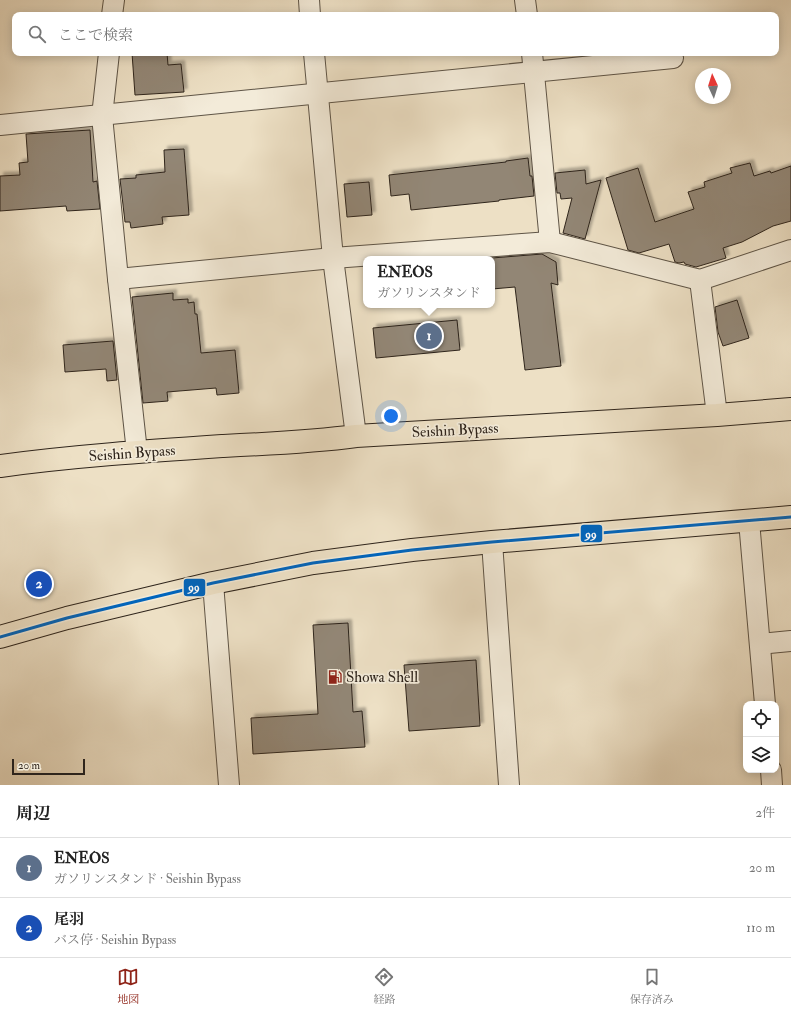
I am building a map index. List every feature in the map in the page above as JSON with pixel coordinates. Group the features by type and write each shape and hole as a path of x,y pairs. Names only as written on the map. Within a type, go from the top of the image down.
{"highway":[{"name":"Seishin Bypass","path":"0,466 39,460 323,440 356,436 716,415 791,409"},
{"path":"0,638 67,618 213,583 313,563 412,550 492,542 791,517"}],"street":[{"path":"112,12 114,0"},
{"path":"309,0 310,12"},
{"path":"525,0 527,12"},
{"path":"109,56 102,116 137,452"},
{"path":"314,56 333,258 356,436"},
{"path":"0,125 318,94 534,62 673,58"},
{"path":"534,62 550,242"},
{"path":"118,279 333,258 550,242 700,280 791,250"},
{"path":"700,280 716,415"},
{"path":"749,521 765,701"},
{"path":"492,542 509,785"},
{"path":"213,583 229,785"},
{"path":"760,644 791,641"},
{"path":"771,773 772,785"}],"building":[{"path":"132,56 167,56 168,65 181,64 184,92 135,95"},
{"path":"90,130 93,182 97,181 100,209 67,211 66,206 0,211 0,176 20,175 19,163 28,162 26,134"},
{"path":"184,149 189,215 162,217 163,224 131,228 130,222 125,222 120,179 136,178 136,175 165,172 164,150"},
{"path":"528,158 534,196 411,210 409,194 391,196 389,175 506,162"},
{"path":"750,163 754,176 770,171 771,173 791,166 791,221 773,226 742,242 723,248 726,258 696,267 685,264 684,262 675,262 669,244 639,253 628,250 606,178 638,168 655,222 694,209 688,192 705,187 704,182 732,173 730,168"},
{"path":"585,170 586,184 601,180 585,239 563,233 572,198 561,199 560,193 557,193 555,173"},
{"path":"369,182 372,215 347,217 344,184"},
{"path":"542,254 556,262 558,285 551,283 561,366 525,370 515,287 495,289 495,258"},
{"path":"173,293 173,300 188,299 188,303 194,302 195,314 197,314 201,353 235,350 239,393 217,395 216,388 167,392 168,401 143,403 132,297"},
{"path":"737,300 749,338 723,346 718,332 715,307"},
{"path":"457,320 460,350 376,358 373,328"},
{"path":"113,341 117,380 107,381 106,369 65,372 63,345"},
{"path":"348,623 353,712 362,711 365,747 253,754 251,718 318,714 313,625"},
{"path":"476,660 480,726 409,731 404,665"}],"transit line":[{"name":"99","path":"0,637 67,618 213,583 313,563 412,550 492,542 791,517"}],"place":[{"name":"ENEOS","path":"429,336"},
{"name":"尾羽","path":"39,584"},
{"name":"Showa Shell","path":"335,677"}]}
